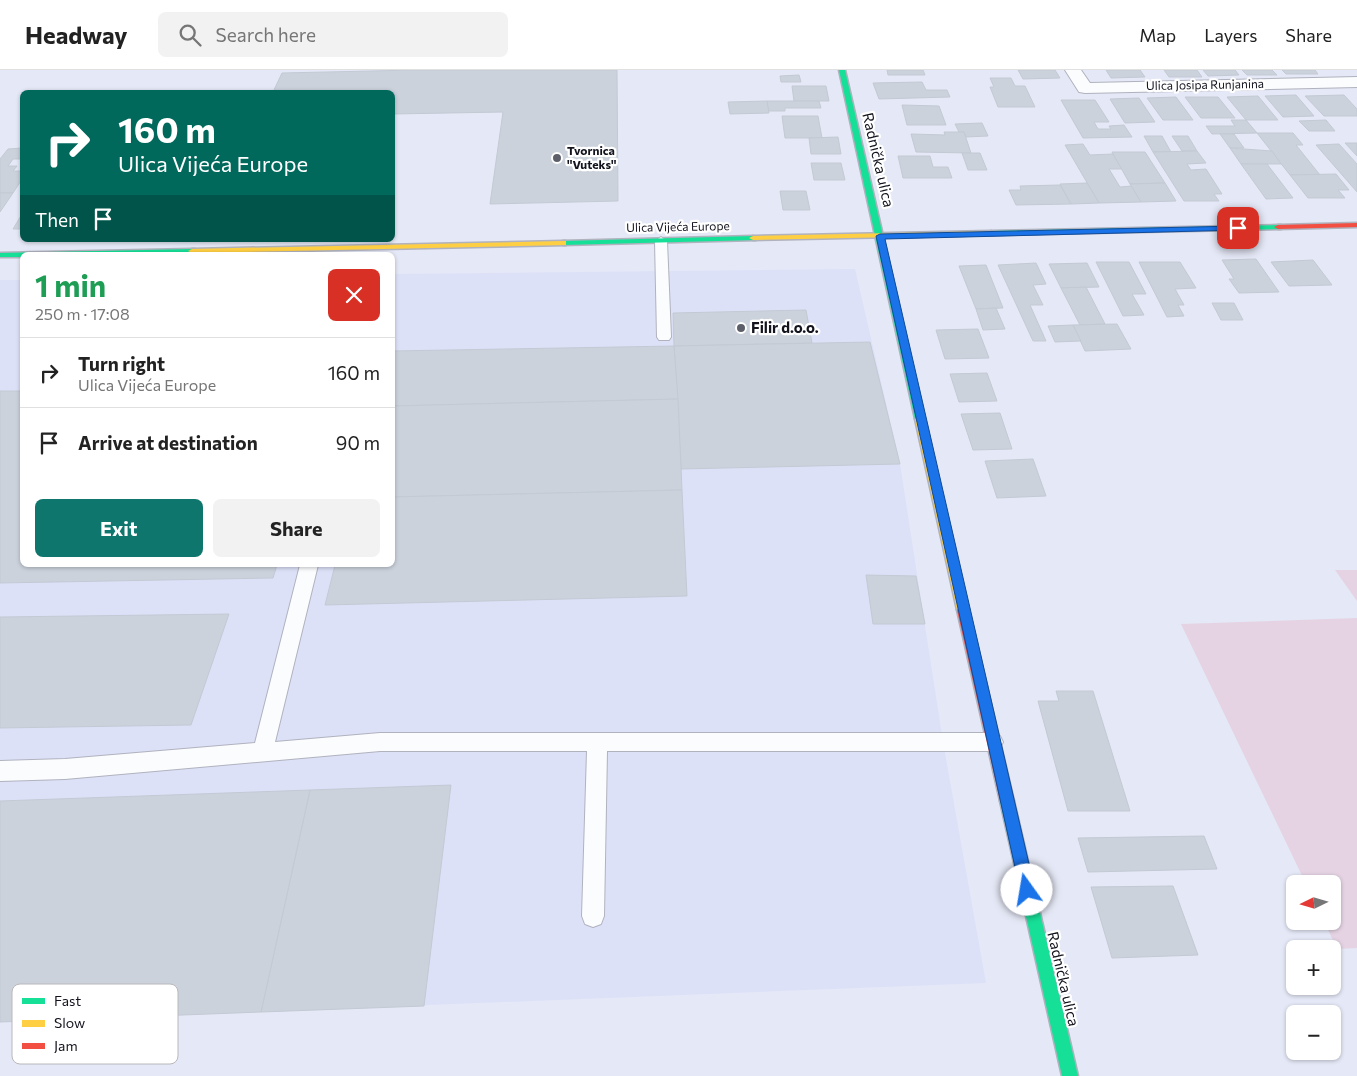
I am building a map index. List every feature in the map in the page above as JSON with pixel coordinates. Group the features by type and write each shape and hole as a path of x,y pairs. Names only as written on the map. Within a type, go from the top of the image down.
{"street":[{"name":"Radnička ulica","path":"842,70 1070,1076"},
{"name":"Ulica Josipa Runjanina","path":"1073,70 1084,88 1353,86"},
{"name":"Ulica Josipa Runjanina","path":"1334,70 1353,86"},
{"name":"Ulica Vijeća Europe","path":"290,252 386,251 661,241 1357,226"},
{"name":"Ulica Vijeća Europe","path":"0,255 20,255"}],"lane":[{"path":"661,241 664,337"},
{"path":"263,752 309,567"},
{"path":"0,772 65,769 380,742 993,742"},
{"path":"593,916 597,742"}],"shaded area":[{"name":"Filir d.o.o.","path":"855,269 900,464 943,742 986,983 178,1015 178,984 12,984 12,1022 0,1022 0,280 20,280 20,567 395,567 395,274"},
{"path":"1335,570 1357,570 1357,601"},
{"path":"1357,618 1357,948 1341,949 1341,940 1333,940 1328,930 1341,930 1341,875 1302,875 1181,624"}],"building":[{"name":"Tvornica ''Vuteks''","path":"415,70 617,70 618,201 490,204 503,112 395,114 395,90 274,90 282,73"},
{"path":"887,70 923,70 925,75 888,75"},
{"path":"1018,70 1055,70 1060,78 1023,79"},
{"path":"1106,70 1140,70 1145,77 1111,78"},
{"path":"1164,70 1197,70 1202,77 1169,77"},
{"path":"1203,70 1235,70 1239,75 1208,76"},
{"path":"1242,70 1272,70 1277,75 1247,75"},
{"path":"1282,70 1315,70 1318,74 1286,74"},
{"path":"799,75 801,82 781,82 780,76"},
{"path":"990,78 1011,78 1015,86 1025,86 1035,107 998,107 990,87 994,87"},
{"path":"922,82 926,90 947,90 950,97 879,99 873,83"},
{"path":"792,86 826,86 829,101 794,101"},
{"path":"1296,95 1314,116 1283,117 1265,96"},
{"path":"1344,95 1357,109 1357,116 1324,116 1305,96"},
{"path":"1258,96 1278,120 1246,120 1227,97"},
{"path":"1176,97 1193,120 1163,120 1147,98"},
{"path":"1185,97 1218,97 1235,118 1201,118"},
{"path":"1139,98 1155,122 1125,123 1110,99"},
{"path":"1061,100 1095,100 1109,122 1094,122 1098,129 1111,129 1109,126 1124,125 1132,137 1083,138"},
{"path":"767,101 819,101 821,108 785,108 785,111 768,111"},
{"path":"767,101 769,113 730,114 728,102"},
{"path":"902,105 939,106 946,125 907,125"},
{"path":"782,116 818,116 822,138 785,138"},
{"path":"1231,120 1246,120 1257,133 1212,134 1206,126 1235,126"},
{"path":"1326,120 1335,131 1309,131 1299,121"},
{"path":"982,123 988,136 966,137 964,132 959,132 955,124"},
{"path":"944,132 964,132 971,153 916,152 911,134 945,135"},
{"path":"1257,133 1293,133 1303,145 1296,145 1320,175 1290,175"},
{"path":"1220,134 1234,134 1244,148 1230,148"},
{"path":"1144,136 1162,136 1171,152 1153,152"},
{"path":"1172,136 1188,136 1197,151 1182,151"},
{"path":"838,137 841,154 811,154 809,138"},
{"path":"1345,143 1357,143 1357,156"},
{"path":"1083,144 1090,155 1113,154 1122,169 1109,169 1120,187 1132,186 1141,202 1099,203 1065,145"},
{"path":"1339,144 1357,164 1357,192 1316,145"},
{"path":"20,148 20,159 13,159 8,166 17,166 13,171 20,171 20,182 13,193 0,193 0,159 8,149"},
{"path":"1230,148 1272,151 1281,164 1241,164"},
{"path":"1197,151 1206,163 1187,164 1191,170 1206,169 1222,194 1214,194 1219,201 1184,201 1153,152"},
{"path":"1112,152 1145,152 1165,183 1130,184"},
{"path":"962,153 980,153 987,170 968,170"},
{"path":"898,156 930,156 933,167 948,167 952,178 903,178"},
{"path":"811,163 841,163 845,180 814,180"},
{"path":"1241,164 1267,164 1293,198 1266,199"},
{"path":"1336,174 1349,190 1338,190 1345,198 1308,198 1290,175"},
{"path":"1087,183 1099,203 1071,204 1060,184"},
{"path":"1165,183 1176,201 1141,202 1130,184"},
{"path":"1060,185 1071,204 1016,205 1009,190 1021,190 1020,186"},
{"path":"780,191 806,191 810,210 783,210"},
{"path":"0,193 13,193 0,212"},
{"path":"20,217 20,229 13,229"},
{"path":"1256,259 1279,292 1239,293 1229,279 1234,279 1222,260"},
{"path":"1313,260 1332,285 1289,286 1271,262"},
{"path":"1096,262 1129,262 1146,294 1132,294 1144,315 1123,316"},
{"path":"1139,262 1180,262 1196,288 1175,289 1184,305 1178,305 1184,316 1167,317"},
{"path":"1036,263 1046,284 1033,285 1043,305 1030,305 1046,341 1033,341 998,265"},
{"path":"1087,263 1099,287 1061,288 1049,264"},
{"path":"986,265 1003,308 976,309 959,266"},
{"path":"1086,287 1105,324 1080,325 1061,288"},
{"path":"1212,303 1234,303 1243,320 1221,320"},
{"path":"996,308 1005,329 983,330 976,309"},
{"name":"Filir d.o.o.","path":"806,310 812,343 674,346 673,313"},
{"path":"1117,324 1131,349 1085,351 1073,325"},
{"path":"1073,325 1081,341 1055,342 1048,326"},
{"path":"978,329 989,358 945,359 936,330"},
{"path":"870,342 900,464 681,469 674,346"},
{"path":"674,346 678,399 395,406 395,351"},
{"path":"987,373 997,401 959,402 950,374"},
{"path":"0,391 20,391 20,567 276,567 273,578 0,583"},
{"path":"678,399 682,490 395,497 395,406"},
{"path":"1000,413 1012,449 973,450 961,414"},
{"path":"1033,459 1046,496 997,498 985,461"},
{"path":"682,490 687,596 325,605 334,567 395,567 395,497"},
{"path":"866,575 916,576 925,624 873,624"},
{"path":"229,614 191,725 0,728 0,617"},
{"path":"1056,691 1093,691 1130,811 1068,811 1038,701 1059,701"},
{"path":"451,785 424,1006 261,1012 310,790"},
{"path":"310,790 261,1012 178,1015 178,984 12,984 12,1022 0,1022 0,801"},
{"path":"1204,836 1217,869 1088,872 1078,838"},
{"path":"1173,886 1198,955 1112,958 1091,887"}],"traffic: fast":[{"path":"842,70 920,419"},
{"path":"991,233 1278,227"},
{"path":"563,243 753,238"},
{"path":"144,252 192,251"},
{"path":"0,255 20,255"},
{"path":"1007,801 1070,1076"}],"traffic: slow":[{"path":"753,238 991,233"},
{"path":"192,251 563,243"},
{"path":"920,419 963,610"}],"traffic: jam":[{"path":"1278,227 1357,225"},
{"path":"963,610 1007,801"}],"place":[{"name":"Tvornica ''Vuteks''","path":"557,158"},
{"name":"Filir d.o.o.","path":"741,328"}],"route":[{"path":"1027,890 880,236 1238,228"}]}
